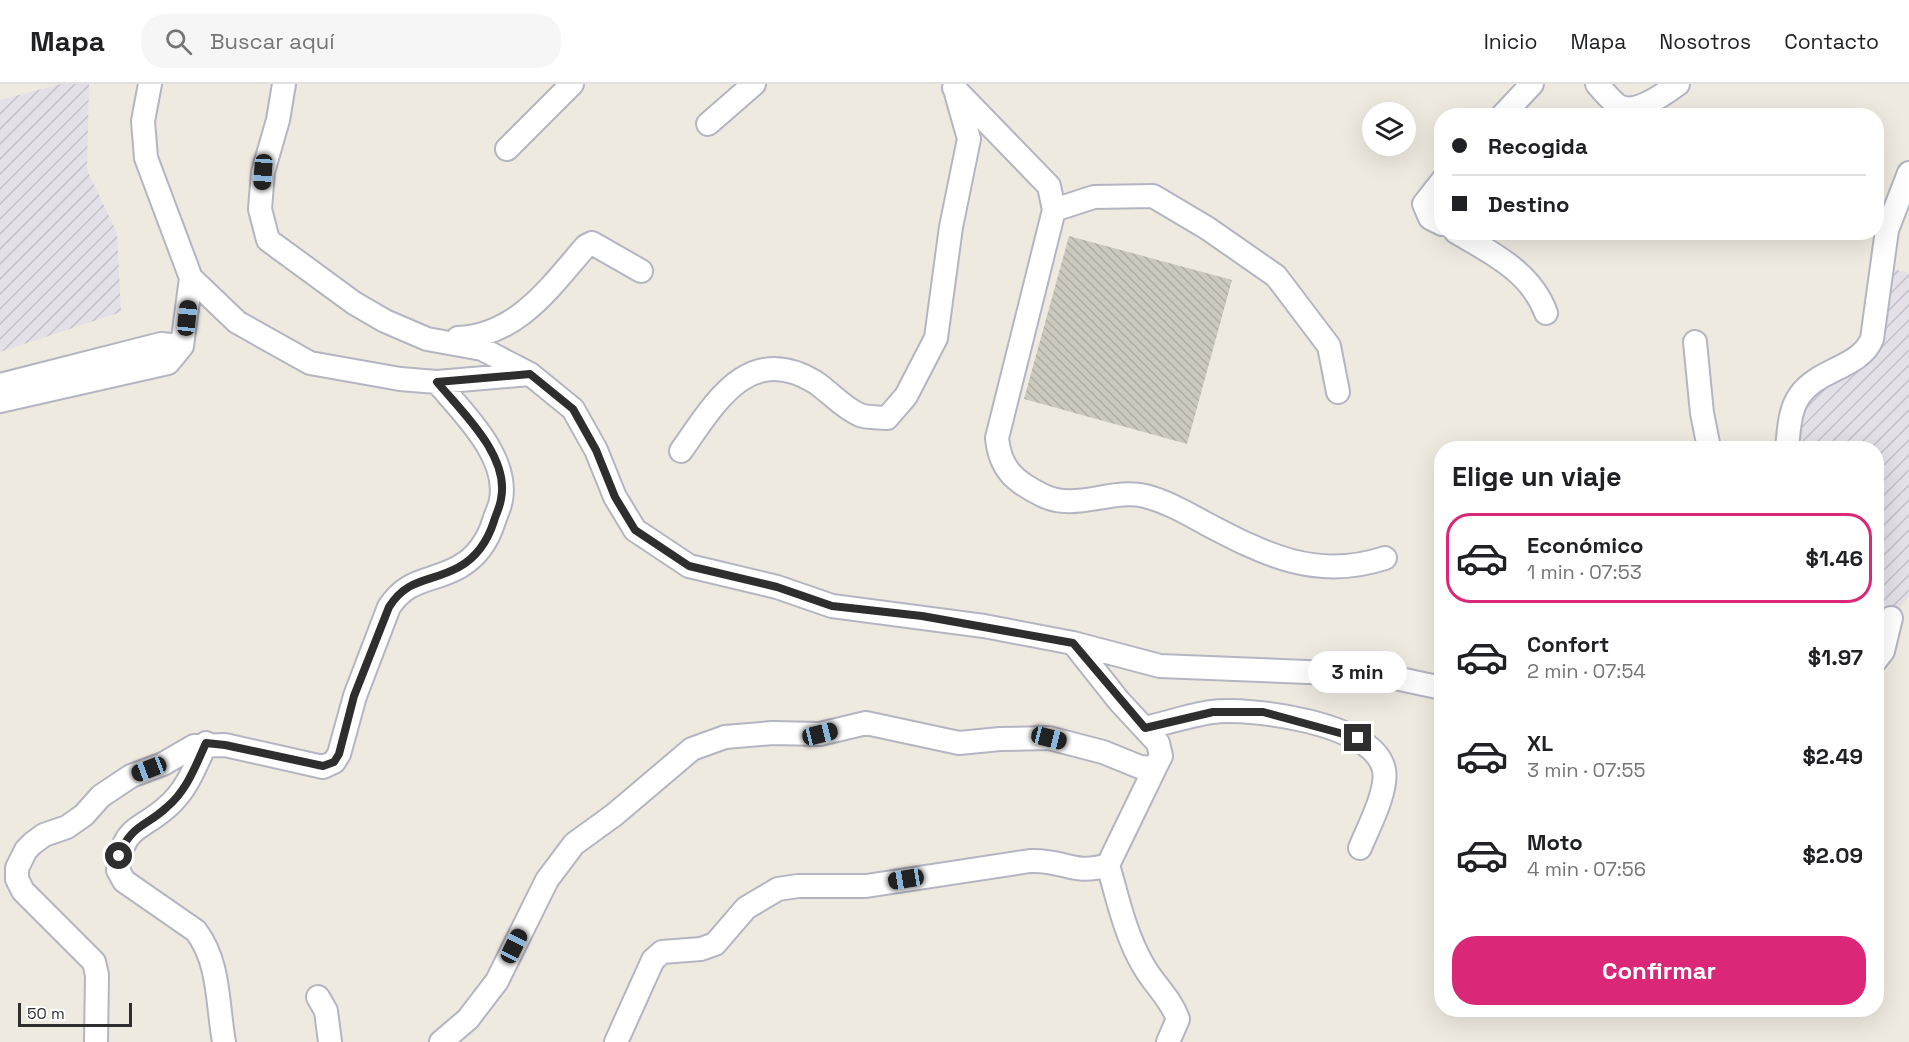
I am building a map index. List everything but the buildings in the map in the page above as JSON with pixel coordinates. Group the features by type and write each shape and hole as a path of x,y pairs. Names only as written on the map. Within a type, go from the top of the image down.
{"street":[{"path":"150,84 143,121 146,159 191,278 237,322 310,363 400,379 437,382 530,374"},
{"path":"284,84 278,120 263,172 260,209 268,240 354,303 385,321 427,339 482,349 530,374 573,409 596,450 615,497 635,530 689,566 777,587 832,606 926,617 1073,643 1160,666 1381,675 1434,686"},
{"path":"507,149 572,84"},
{"path":"708,124 754,84"},
{"path":"1510,108 1532,84"},
{"path":"1597,84 1624,108"},
{"path":"1629,108 1647,102 1678,84"},
{"path":"953,86 1049,186 1054,210 997,438 999,457 1014,479 1044,497 1066,500 1077,501 1115,495 1144,495 1265,551 1309,566 1344,567 1385,558"},
{"path":"681,451 720,396 755,371 781,368 814,382 860,416 887,418 906,396 936,338 951,227 969,139 953,86"},
{"path":"1788,441 1791,417 1800,393 1830,370 1868,350 1872,339 1887,231 1909,174"},
{"path":"1434,191 1424,204 1430,218 1434,220"},
{"path":"1054,210 1094,197 1153,196 1207,228 1276,276 1329,346 1338,392"},
{"path":"1467,240 1522,275 1536,288 1546,313"},
{"path":"427,339 488,335 527,310 586,246 592,243 641,271"},
{"path":"0,401 168,363 182,346 191,278"},
{"path":"1695,342 1701,413 1707,441"},
{"path":"0,385 160,344 182,346"},
{"path":"96,1042 97,975 94,962 23,891 17,879 20,859 33,843 44,835 67,827 84,815 101,796 130,776 164,764 194,746 206,743 225,745 323,766 334,762 339,754 354,696 389,607 406,587 461,566 487,542 502,498 497,463 480,433 437,382"},
{"path":"1884,646 1888,625"},
{"path":"1073,643 1158,743 1161,756 1108,865 1129,940 1144,967 1172,1002 1178,1019 1168,1042"},
{"path":"1145,728 1213,712 1263,712 1358,738 1375,753 1384,769 1384,787 1360,848"},
{"path":"441,1042 468,1019 497,981 547,880 574,844 614,815 692,749 725,737 772,733 820,734 866,723 959,743 1049,738 1103,752 1140,767 1155,768"},
{"path":"206,743 187,785 166,808 133,830 124,842 118,870 124,881 196,931 204,942 212,957 224,1042"},
{"path":"616,1042 653,960 662,952 701,949 715,944 746,908 778,889 798,886 866,886 1030,861 1049,861 1081,871 1108,865"},
{"path":"318,997 326,1011 330,1042"}],"shaded area":[{"path":"61,84 89,84 87,170 117,233 121,312 0,352 0,100"},
{"path":"1884,267 1909,273 1909,596 1898,611 1884,611 1884,441 1792,441 1812,385 1864,366 1886,336"}],"route":[{"path":"119,856 124,842 133,830 166,808 187,785 206,743 278,756 307,764 323,766 334,762 339,754 354,696 365,673 389,607 398,594 406,587 440,576 461,566 487,542 502,498 497,463 480,433 437,382 530,374 573,409 596,450 615,497 635,530 689,566 777,587 832,606 922,616 1073,643 1119,701 1145,728 1213,712 1263,712 1321,726 1358,738"}]}
